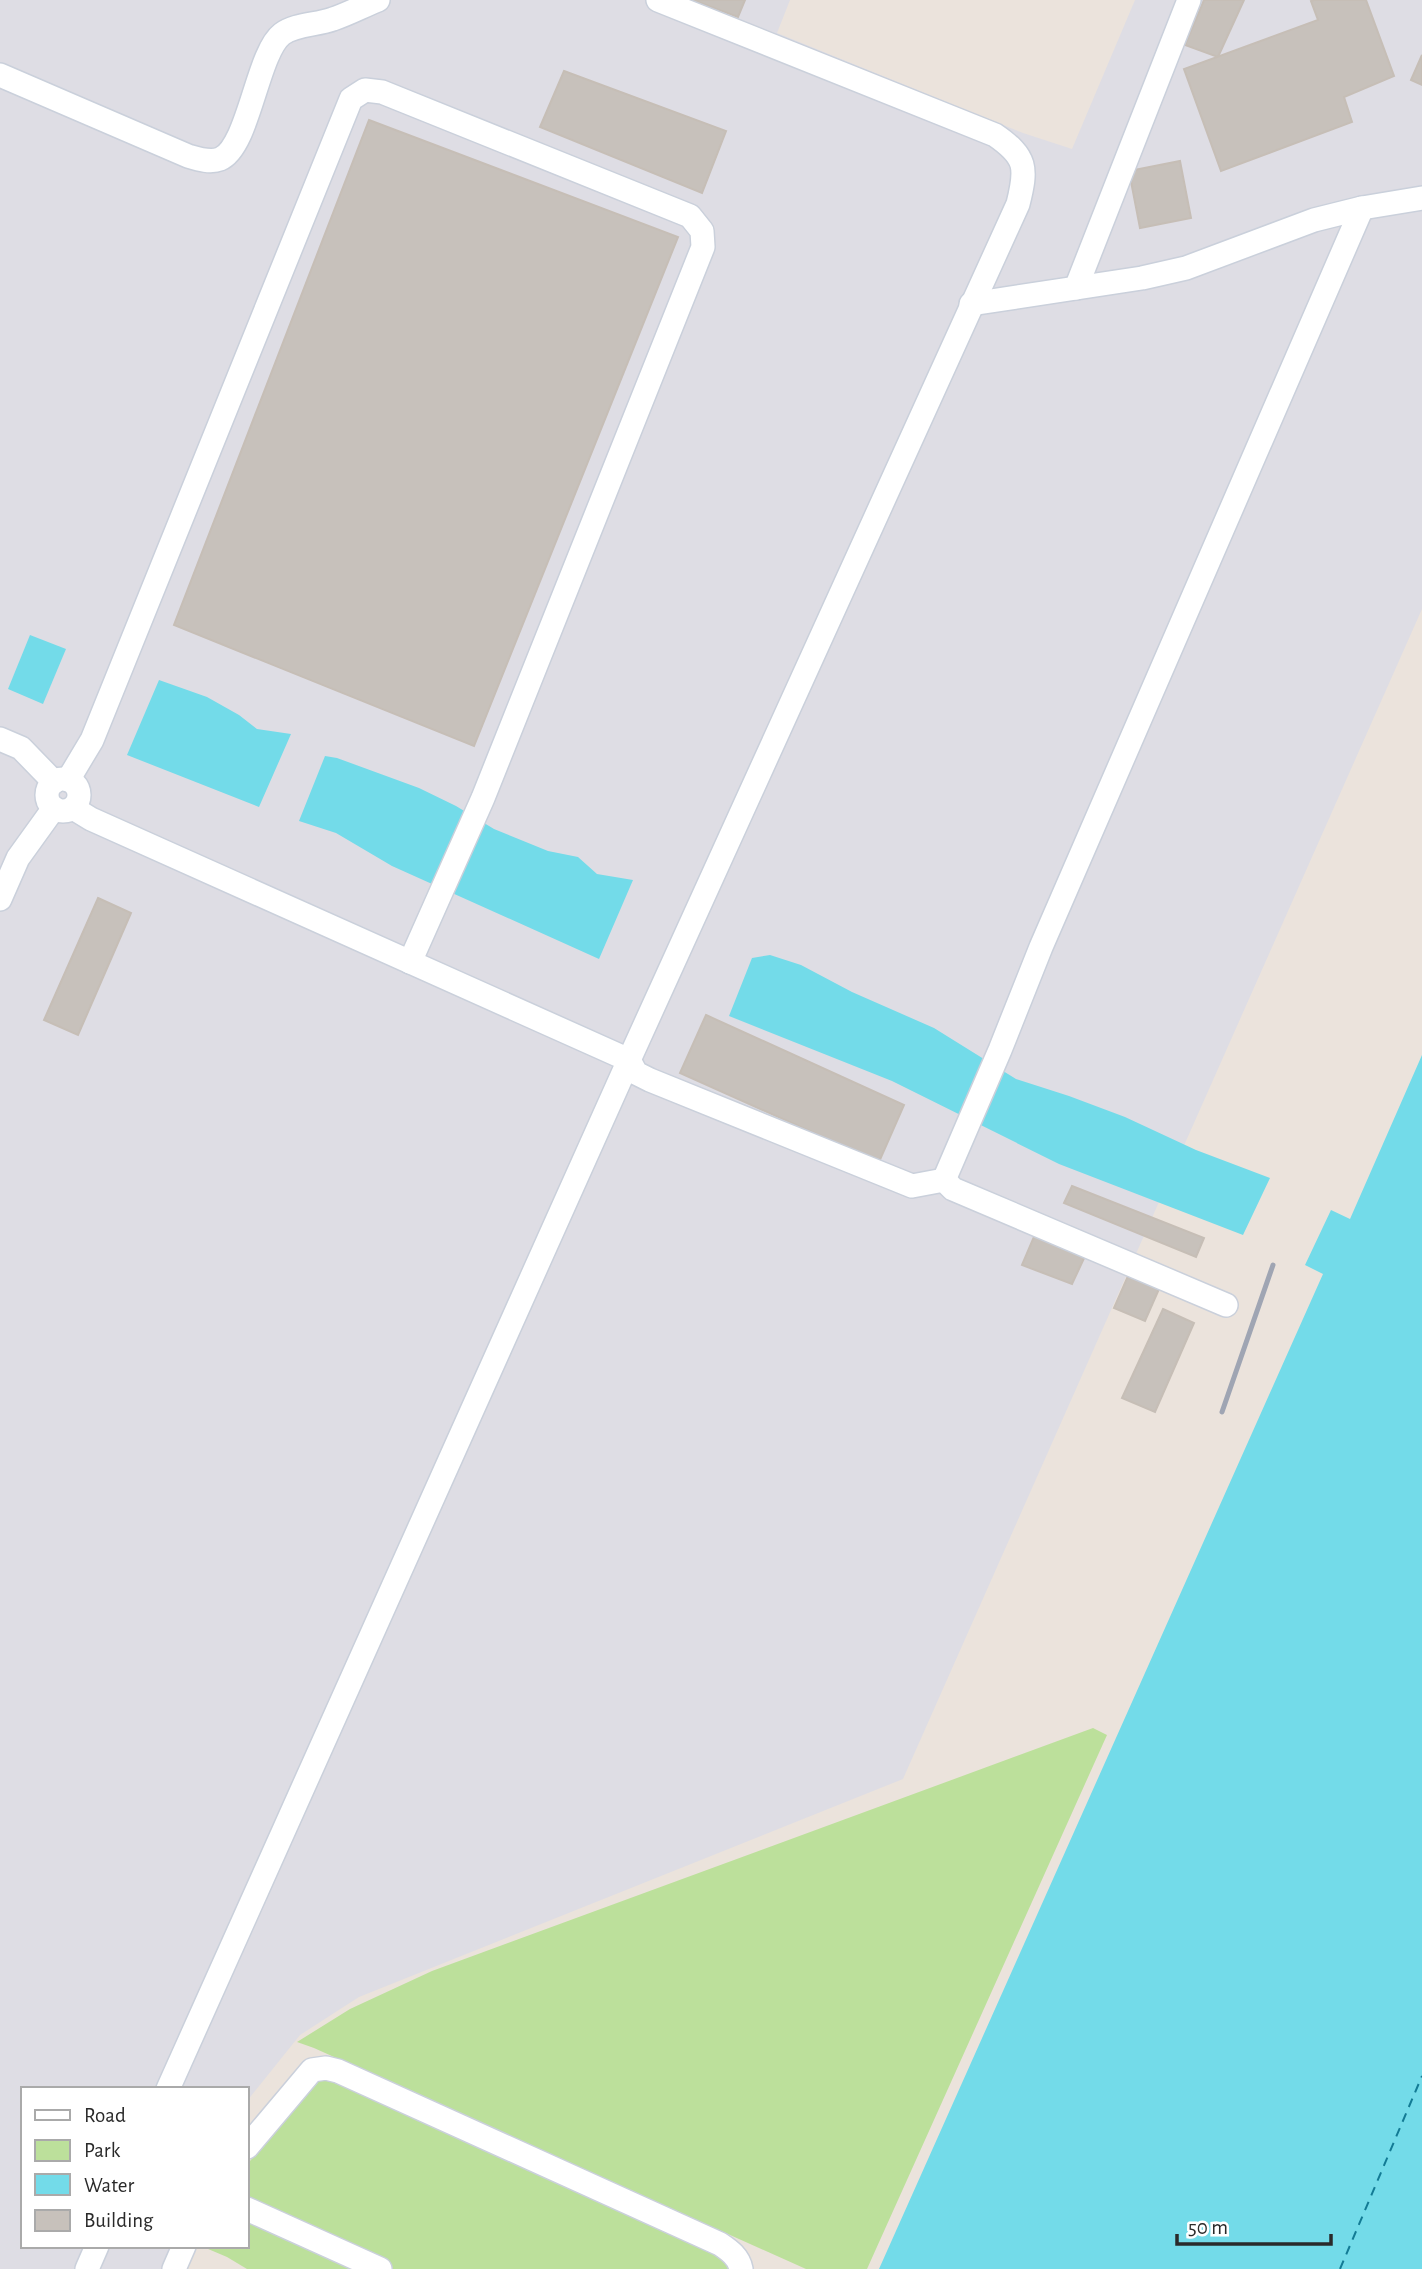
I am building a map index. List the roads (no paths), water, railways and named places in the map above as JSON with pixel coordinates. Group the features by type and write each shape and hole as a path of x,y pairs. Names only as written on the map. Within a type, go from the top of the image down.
{"lane":[{"path":"0,75 188,156 206,160 221,158 232,149 241,131 272,48 282,34 336,18 378,0"},
{"path":"169,2087 629,1060 1018,204 1024,174 1014,149 995,135 658,0"},
{"path":"1076,288 1189,0"},
{"path":"61,781 93,740 345,109 358,93 365,90 382,92 690,216 702,231 703,247 483,798 410,962"},
{"path":"971,304 1142,278 1186,268 1314,220 1362,208 1422,198"},
{"path":"944,1180 1041,947 1362,208"},
{"path":"0,739 21,748 61,781 76,786 79,795 63,808 19,858 0,899"},
{"path":"63,808 629,1060 636,1073 650,1080 912,1186 944,1180"},
{"path":"944,1180 953,1189 1226,1305"},
{"path":"248,2146 312,2070 326,2068 338,2071 720,2244 730,2251 741,2269"},
{"path":"248,2209 380,2269"},
{"path":"87,2269 96,2248"},
{"path":"174,2269 183,2248"}],"water":[{"path":"30,635 66,649 43,704 8,689"},
{"path":"159,680 207,697 257,729 291,734 259,807 127,755"},
{"path":"325,756 419,788 494,829 548,851 578,857 597,874 633,880 599,959 392,866 336,833 299,821"},
{"path":"770,955 801,965 852,992 934,1028 1016,1079 1125,1117 1196,1150 1270,1178 1243,1235 1059,1164 892,1081 729,1016 752,958"},
{"path":"1422,1055 1422,2269 879,2269 1323,1274 1305,1265 1331,1210 1350,1219"}],"railway":[{"path":"1222,1412 1273,1265"}]}
